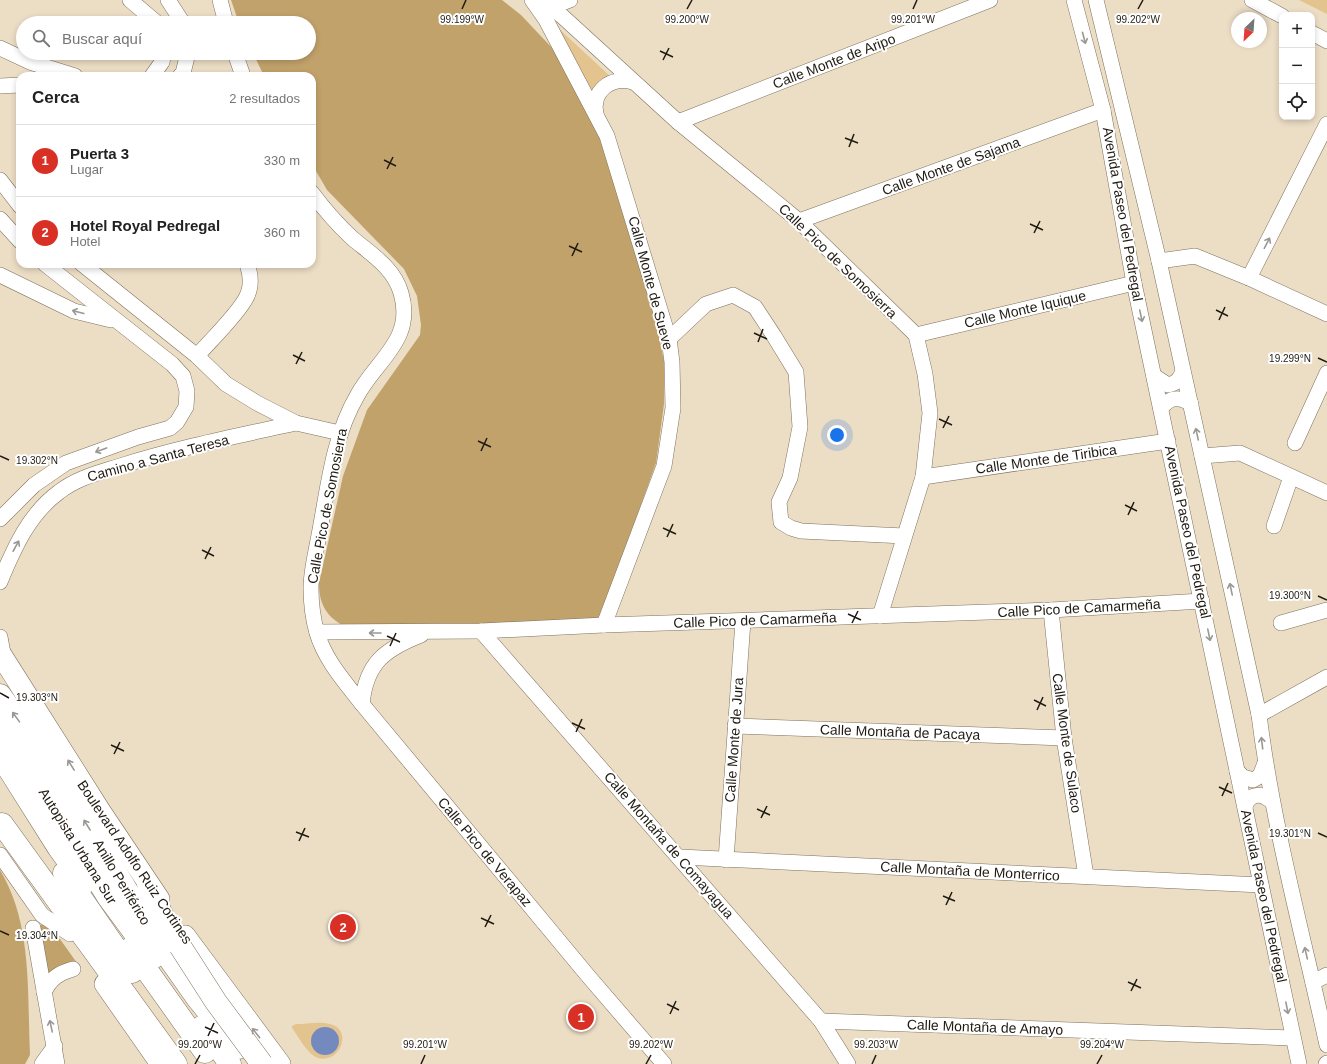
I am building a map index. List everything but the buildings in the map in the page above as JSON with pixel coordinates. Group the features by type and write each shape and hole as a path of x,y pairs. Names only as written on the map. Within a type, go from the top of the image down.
{"highway":[{"name":"Anillo Periférico","path":"0,695 52,768 159,944 197,998 252,1064"},
{"name":"Autopista Urbana Sur","path":"0,723 108,896 230,1064"},
{"name":"Autopista Urbana Sur","path":"0,755 58,847 214,1064"},
{"path":"0,775 94,917 200,1064"},
{"path":"1,822 176,1064"},
{"path":"148,885 164,920 180,946 216,1002 262,1064"},
{"path":"197,998 262,1064"}],"main road":[{"name":"Boulevard Adolfo Ruiz Cortines","path":"2,656 100,812 148,885 280,1064"},
{"path":"1,822 25,869 161,1064"}],"street":[{"path":"130,0 151,16"},
{"path":"168,0 178,16"},
{"path":"220,0 224,16"},
{"name":"Calle Monte de Sueve","path":"532,0 546,20 610,143 669,339 672,362 673,408 664,466 604,625"},
{"path":"546,4 570,0"},
{"name":"Calle Monte de Aripo","path":"678,122 990,0"},
{"name":"Avenida Paseo del Pedregal","path":"1074,0 1104,110 1134,283 1299,1064"},
{"name":"Avenida Paseo del Pedregal","path":"1096,0 1159,261 1259,715 1272,802 1327,1045"},
{"path":"1252,0 1279,14"},
{"name":"Calle Pico de Somosierra","path":"546,4 678,122 799,221 916,335"},
{"path":"1315,35 1327,41"},
{"path":"0,48 16,55"},
{"path":"26,60 62,72"},
{"path":"155,72 162,60"},
{"path":"183,72 186,60"},
{"path":"237,60 242,72"},
{"path":"596,115 595,109 597,97 604,87 615,81 633,82"},
{"path":"0,86 16,85"},
{"name":"Calle Monte de Sajama","path":"799,221 1104,110"},
{"path":"1249,278 1327,124"},
{"path":"0,180 16,201"},
{"path":"1119,199 1123,193 1128,191 1136,193 1144,198"},
{"name":"Calle Pico de Somosierra","path":"316,198 336,223 386,267 398,283 404,302 404,319 400,336 388,356 357,394 346,416 340,433 311,587 312,612 317,632"},
{"path":"0,219 16,237"},
{"path":"1159,261 1195,256 1249,278 1327,314"},
{"name":"Camino a Santa Teresa","path":"0,520 34,485 66,463 138,437 170,428 177,422 186,407 187,391 183,376 178,369 50,268"},
{"name":"Camino a Santa Teresa","path":"87,268 197,356 226,384 257,403 296,423 340,433"},
{"path":"197,356 246,297 250,275 247,268"},
{"path":"0,275 74,311 116,321"},
{"name":"Calle Monte Iquique","path":"916,335 1134,283"},
{"path":"669,339 706,304 733,295 755,307 796,372 800,427 790,478 779,502 781,522 791,528 801,530 904,536"},
{"path":"880,616 923,477 930,413 925,374 916,335"},
{"path":"1154,376 1168,384 1175,383 1180,379 1183,371"},
{"path":"1295,443 1327,373"},
{"path":"1161,408 1167,401 1173,398 1182,399 1190,404"},
{"name":"Camino a Santa Teresa","path":"0,582 14,548 36,513 58,492 77,480 141,459 296,423"},
{"path":"138,437 141,459"},
{"name":"Calle Monte de Tiribica","path":"923,477 1168,441"},
{"path":"1202,456 1240,453 1327,493"},
{"path":"1274,526 1292,476"},
{"name":"Calle Pico de Camarmeña","path":"317,632 428,633 604,625 1051,610 1202,601"},
{"name":"Calle Monte de Sulaco","path":"1051,610 1064,738 1086,876"},
{"path":"1281,623 1327,610"},
{"name":"Calle Monte de Jura","path":"726,860 743,621"},
{"name":"Calle Montaña de Comayagua","path":"481,631 680,857 821,1021 848,1064"},
{"name":"Calle Pico de Verapaz","path":"317,632 323,650 362,704 589,977 664,1064"},
{"name":"Calle Pico de Camarmeña","path":"362,704 368,677 382,655 407,641 428,633"},
{"path":"0,637 2,656"},
{"path":"1259,715 1327,677"},
{"name":"Calle Montaña de Pacaya","path":"735,726 1064,738"},
{"path":"1237,771 1243,777 1253,780 1260,776 1265,763"},
{"path":"1244,806 1247,800 1260,794 1272,802"},
{"path":"0,855 42,914 70,934"},
{"name":"Calle Montaña de Monterrico","path":"680,857 1261,885"},
{"path":"33,928 57,1064"},
{"path":"44,992 52,978 59,973 73,969"},
{"path":"1313,982 1327,975"},
{"name":"Calle Montaña de Amayo","path":"821,1021 1293,1038"},
{"path":"42,1064 55,1046"}],"shaded area":[{"path":"231,0 502,0 521,15 554,50 603,138 649,290 664,361 664,404 656,463 600,618 482,625 342,625 327,612 320,596 319,583 343,476 367,410 420,335 421,325 417,296 404,269 327,190 316,171 316,72 262,72 256,60 316,60 316,16 237,16"},
{"path":"1299,0 1327,0 1327,14"},
{"path":"557,27 611,77 600,80 593,92"},
{"path":"0,870 11,891 23,936 28,984 30,1055 25,1064 0,1064"},
{"path":"43,923 50,925 77,963 61,965 48,976 40,926"},
{"path":"321,1023 330,1024 337,1027 341,1032 342,1039 338,1051 333,1056 326,1058 318,1058 314,1056 310,1053 292,1028 292,1026 296,1024"}],"water":[{"path":"325,1027 335,1031 339,1041 335,1051 325,1055 315,1051 311,1041 315,1031"}],"place":[{"name":"Hotel Royal Pedregal","path":"343,927"},
{"name":"Puerta 3","path":"581,1017"}]}
